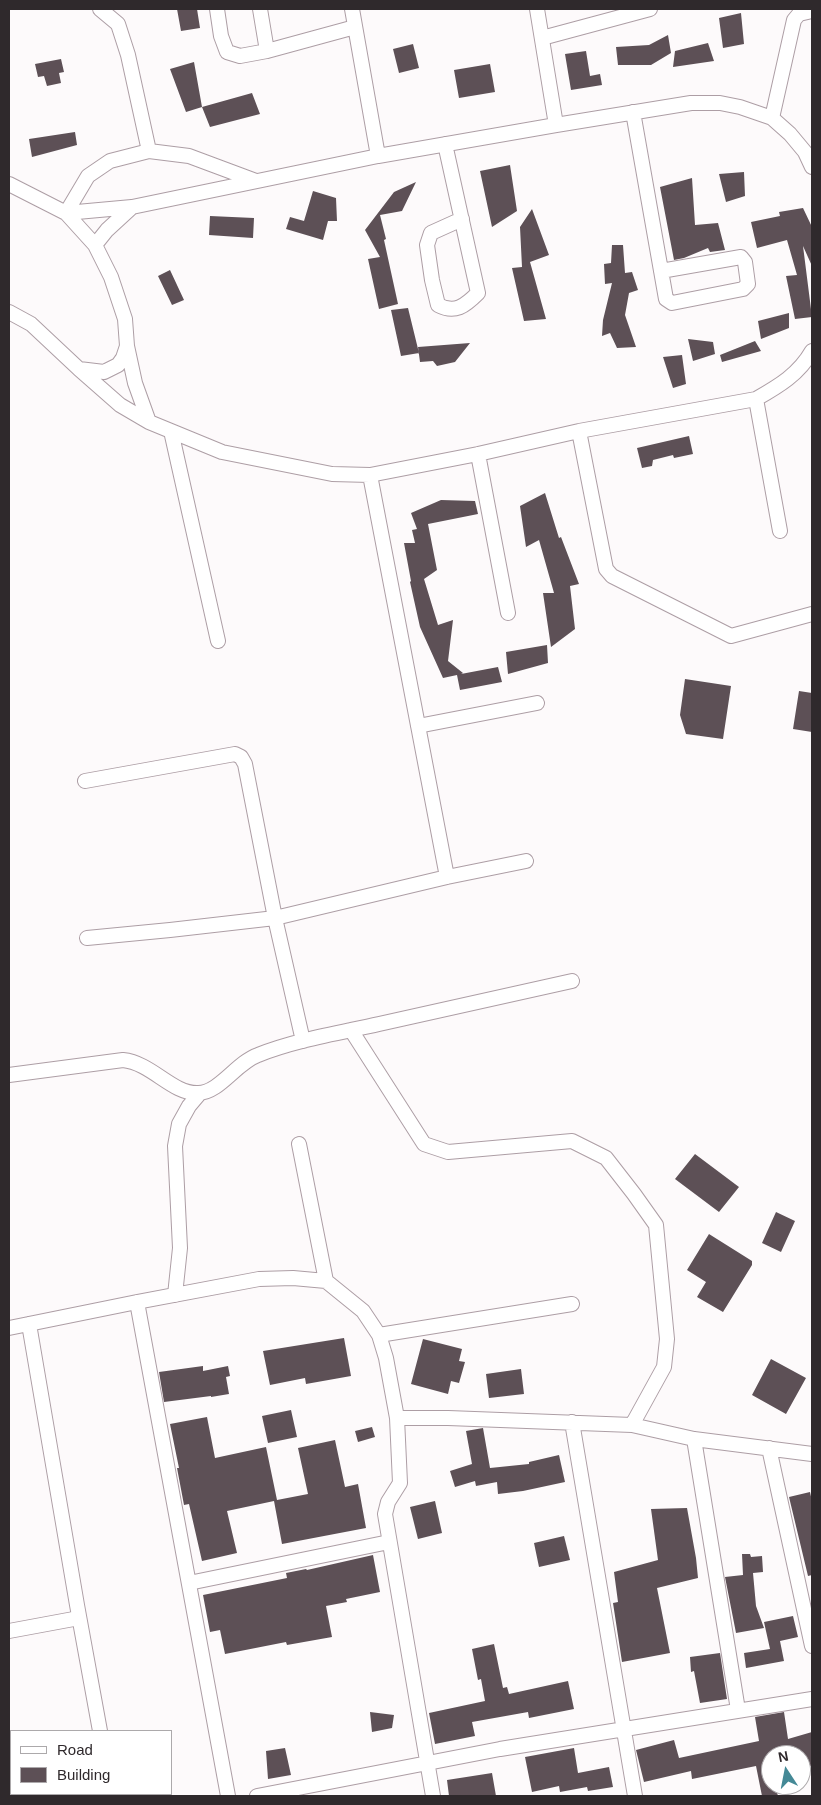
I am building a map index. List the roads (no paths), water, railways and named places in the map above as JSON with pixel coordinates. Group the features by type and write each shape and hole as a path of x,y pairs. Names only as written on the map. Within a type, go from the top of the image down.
{"street":[{"path":"100,9 118,24 128,55 149,151"},
{"path":"216,9 221,36 227,52 240,56 267,52 356,26"},
{"path":"260,9 267,52"},
{"path":"352,9 378,156"},
{"path":"537,9 556,124"},
{"path":"542,38 650,9"},
{"path":"772,118 792,14 812,11"},
{"path":"66,213 132,207 378,156 556,124 690,104 720,103 740,107 772,118 790,134 805,152 812,167"},
{"path":"633,112 661,271 666,298 672,303 743,289 748,284 745,262 741,257 661,271"},
{"path":"446,144 462,219 478,294 465,306 447,310 438,305 427,245 431,232 462,219"},
{"path":"66,213 88,176 110,162 149,151 189,156 257,181"},
{"path":"9,184 66,213 95,245 111,277 125,319 127,346 135,383 149,422"},
{"path":"95,245 113,224 132,207"},
{"path":"9,312 31,324 120,405 149,422 222,452 332,474 370,475 756,398 780,385 797,372 810,356"},
{"path":"79,369 104,372 111,369 118,365 123,358 127,346"},
{"path":"756,398 780,531"},
{"path":"171,431 218,641"},
{"path":"579,432 606,569 612,576 731,636 812,614"},
{"path":"478,454 508,613"},
{"path":"370,475 447,877"},
{"path":"418,726 537,703"},
{"path":"85,781 235,754 241,757 303,1041"},
{"path":"87,938 275,918 447,877 526,861"},
{"path":"9,1075 123,1060 132,1061 146,1067 171,1084 190,1092 200,1093 216,1088 243,1062 258,1055 303,1041 572,981"},
{"path":"350,1030 424,1144 448,1152 572,1141 606,1158 634,1194 656,1225 667,1339 664,1367 632,1425"},
{"path":"175,1295 180,1248 175,1146 179,1124 189,1106 200,1093"},
{"path":"298,1144 326,1281"},
{"path":"9,1328 259,1279 294,1278 326,1281 363,1311 379,1335 386,1358 397,1418 400,1483 388,1502 385,1514 433,1796"},
{"path":"137,1302 228,1796"},
{"path":"379,1335 572,1304"},
{"path":"29,1324 100,1730"},
{"path":"397,1418 448,1418 632,1425 694,1438 812,1454"},
{"path":"572,1422 635,1796"},
{"path":"694,1438 738,1710"},
{"path":"769,1448 812,1646"},
{"path":"189,1584 389,1542"},
{"path":"9,1631 79,1618"},
{"path":"257,1796 427,1762 623,1728 812,1699"}]}
